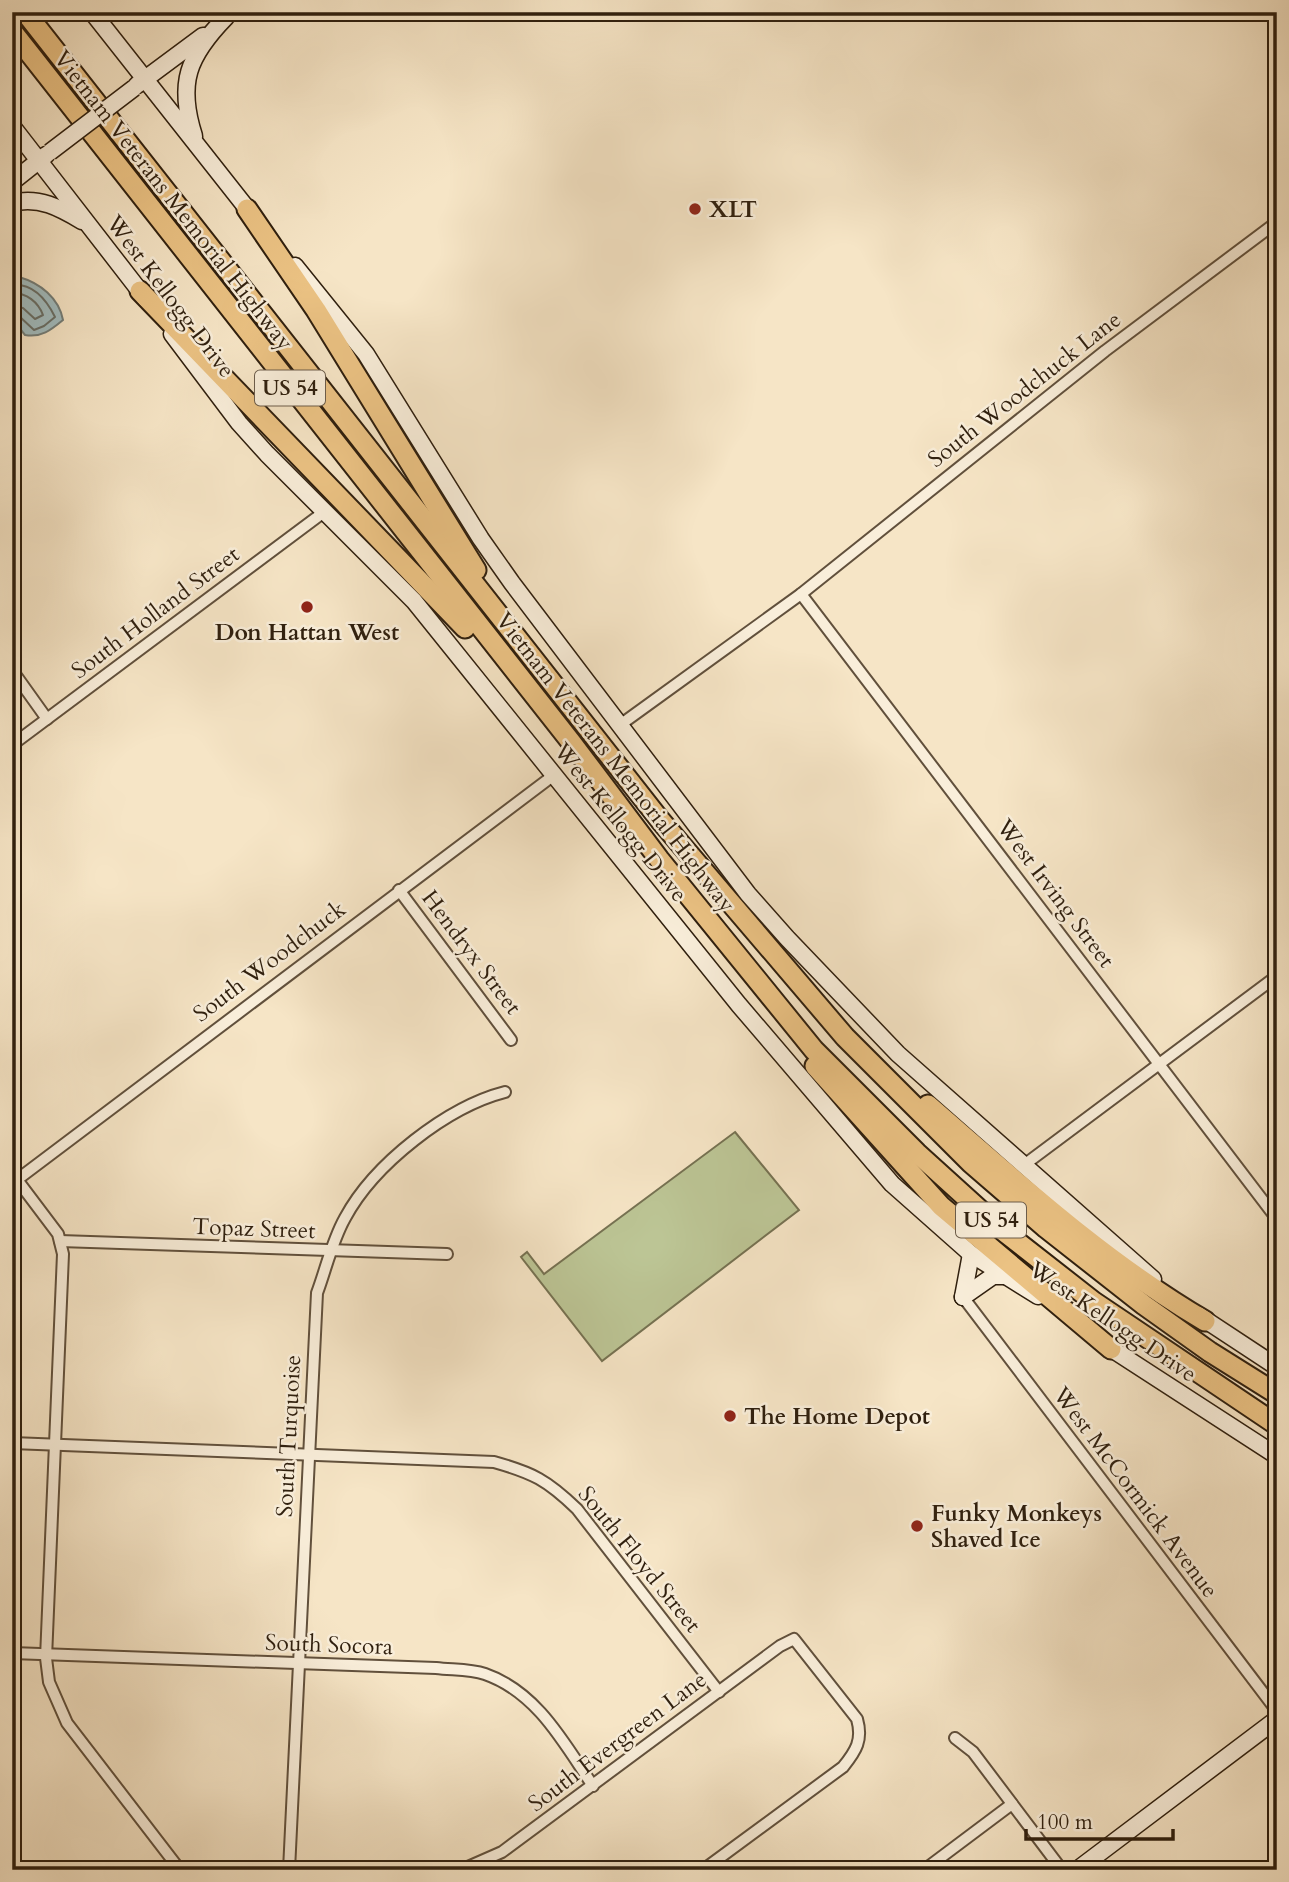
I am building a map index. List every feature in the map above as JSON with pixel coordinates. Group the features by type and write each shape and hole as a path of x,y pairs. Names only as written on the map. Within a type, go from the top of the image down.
{"highway":[{"name":"Vietnam Veterans Memorial Highway","path":"25,12 660,820 845,1037 908,1103 1010,1197 1143,1305 1277,1394"},
{"name":"Vietnam Veterans Memorial Highway","path":"12,31 746,968 814,1050 954,1189 1094,1303 1277,1425"},
{"path":"247,209 316,310 520,642"},
{"path":"140,291 446,607 571,742"},
{"path":"784,966 914,1093 1083,1239 1150,1289 1205,1321"},
{"path":"746,968 819,1071 941,1206 1111,1349"}],"main road":[{"path":"92,12 139,83 197,145 366,354 481,540 748,894 898,1054 1205,1321 1277,1367"},
{"path":"12,182 229,15"},
{"path":"197,145 186,111 186,79 209,34 229,15"},
{"name":"West Kellogg Drive","path":"12,126 44,156 90,226 239,423 414,601 739,1005 892,1184 971,1254 1111,1349 1277,1456"},
{"path":"12,203 36,201 48,204 90,226"},
{"path":"963,1297 971,1254"},
{"path":"963,1297 993,1276 1005,1276"},
{"path":"1077,1870 1277,1718"}],"street":[{"name":"South Woodchuck Lane","path":"801,594 1095,359 1277,222"},
{"name":"South Holland Street","path":"12,745 324,512"},
{"path":"620,725 801,594"},
{"name":"West Irving Street","path":"801,594 1277,1219"},
{"path":"12,670 47,719"},
{"name":"South Woodchuck","path":"14,1179 554,775"},
{"name":"Hendryx Street","path":"400,890 510,1040"},
{"path":"1024,1166 1277,976"},
{"name":"South Turquoise","path":"289,1870 317,1293 345,1218 368,1185 393,1159 458,1110 480,1098 505,1091"},
{"path":"14,1179 42,1210 60,1241 63,1254 47,1654 49,1682 67,1723 180,1870"},
{"name":"Topaz Street","path":"60,1241 447,1254"},
{"name":"West McCormick Avenue","path":"963,1297 1277,1711"},
{"name":"South Floyd Street","path":"12,1443 308,1457 494,1462 550,1483 577,1509 719,1692"},
{"name":"South Evergreen Lane","path":"461,1870 502,1852 780,1646 794,1639 856,1719 861,1733 856,1751 842,1767 703,1870"},
{"name":"South Socora","path":"12,1653 436,1668 484,1674 511,1686 535,1705 593,1786"},
{"path":"955,1738 973,1752 1062,1870"},
{"path":"924,1870 1012,1804"},
{"path":"261,1870 271,1870"}],"green space":[{"path":"735,1132 799,1210 602,1361 521,1257 527,1252 544,1274"}],"water":[{"path":"19,277 47,292 61,312 63,320 41,334 25,335 12,319 12,278"}],"place":[{"name":"XLT","path":"695,209"},
{"name":"Don Hattan West","path":"307,607"},
{"name":"The Home Depot","path":"730,1416"},
{"name":"Funky Monkeys Shaved Ice","path":"917,1526"}]}
